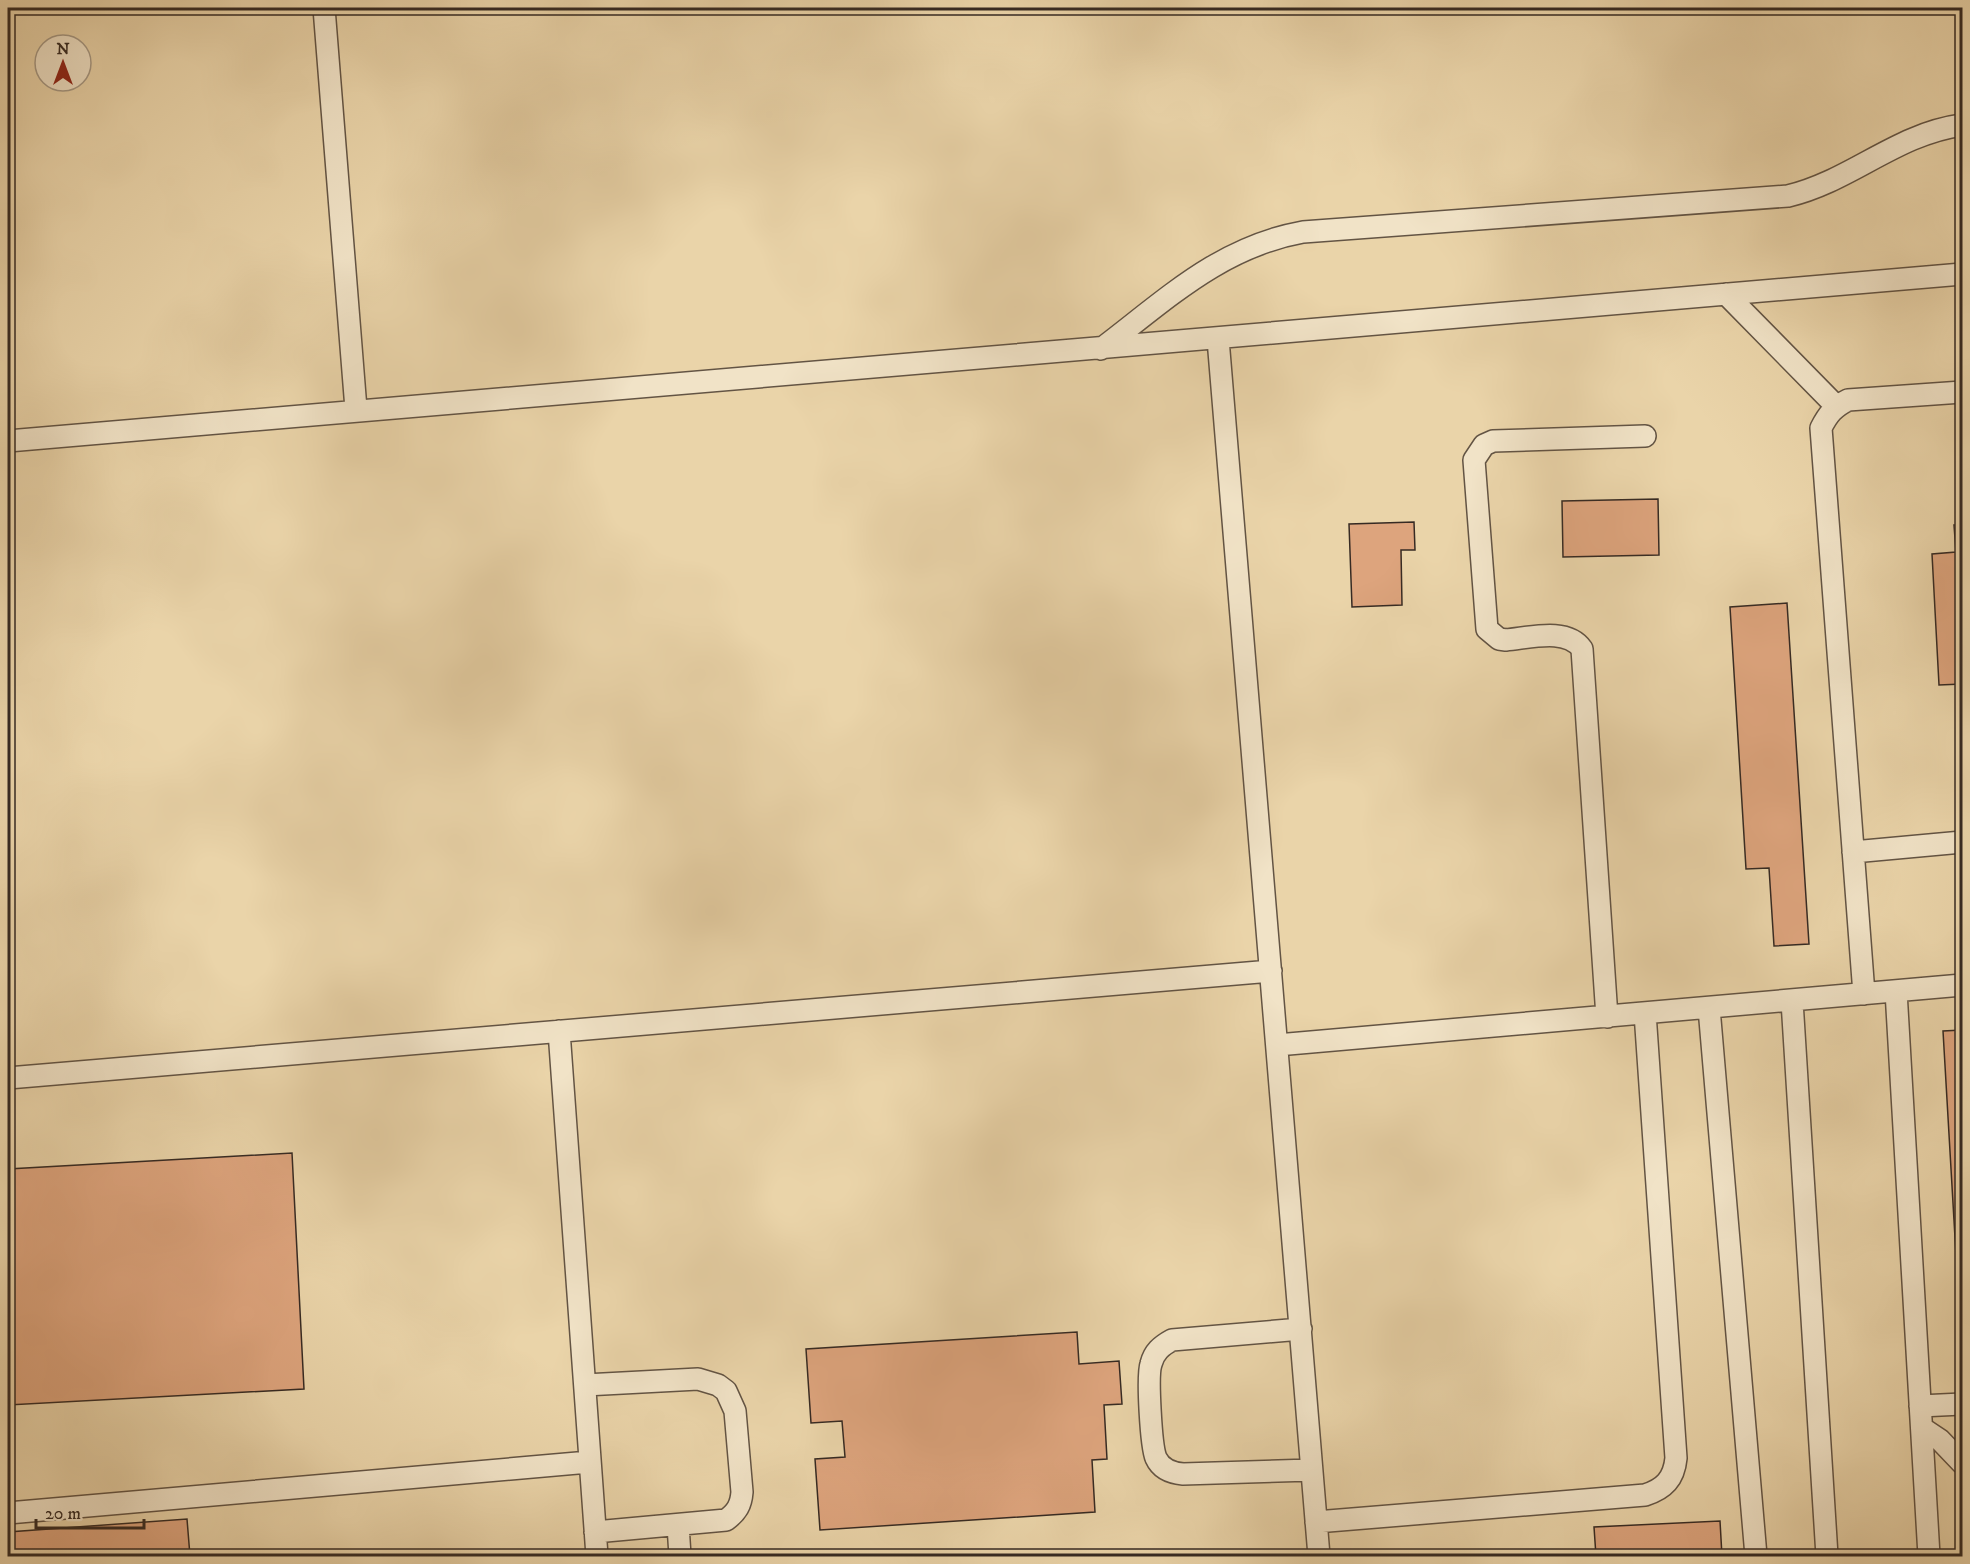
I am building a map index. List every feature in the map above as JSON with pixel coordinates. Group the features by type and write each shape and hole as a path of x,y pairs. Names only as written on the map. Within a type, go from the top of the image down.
{"lane":[{"path":"324,8 356,409"},
{"path":"1101,349 1225,258 1276,237 1303,232 1788,196 1827,183 1915,136 1962,125"},
{"path":"8,441 356,409 1101,349 1962,274"},
{"path":"1726,294 1836,406"},
{"path":"1218,339 1319,1557"},
{"path":"1864,994 1821,428 1827,416 1836,406 1848,400 1962,392"},
{"path":"1607,1017 1582,649 1576,641 1567,636 1506,640 1498,639 1488,629 1474,460 1484,445 1493,441 1645,436"},
{"path":"1852,852 1962,842"},
{"path":"8,1078 1271,971"},
{"path":"1277,1045 1962,985"},
{"path":"1896,991 1929,1557"},
{"path":"1792,1001 1827,1557"},
{"path":"1709,1008 1756,1557"},
{"path":"1316,1522 1645,1496 1664,1486 1670,1478 1676,1458 1645,1013"},
{"path":"559,1031 597,1557"},
{"path":"1301,1329 1172,1340 1162,1346 1155,1354 1149,1376 1154,1448 1162,1467 1172,1473 1311,1470"},
{"path":"585,1385 698,1379 709,1381 726,1391 735,1411 742,1492 741,1504 735,1514 726,1520 595,1532"},
{"path":"1920,1406 1962,1404"},
{"path":"1922,1428 1940,1440 1962,1463"},
{"path":"8,1513 589,1462"},
{"path":"678,1526 680,1557"}],"building":[{"path":"1658,499 1659,555 1563,557 1562,501"},
{"path":"1414,522 1415,550 1401,550 1402,605 1352,607 1349,524"},
{"path":"1954,525 1962,525 1962,684 1939,685 1932,554 1956,552"},
{"path":"1787,603 1809,944 1774,946 1769,868 1746,869 1730,607"},
{"path":"1962,1030 1962,1358 1943,1031"},
{"path":"292,1153 304,1389 8,1405 8,1169"},
{"path":"1077,1332 1079,1364 1119,1361 1122,1404 1104,1405 1107,1459 1092,1460 1095,1512 820,1530 815,1459 845,1457 842,1421 811,1423 806,1349"},
{"path":"187,1519 190,1556 8,1556 8,1532"},
{"path":"1720,1521 1722,1556 1596,1556 1594,1527"}]}
